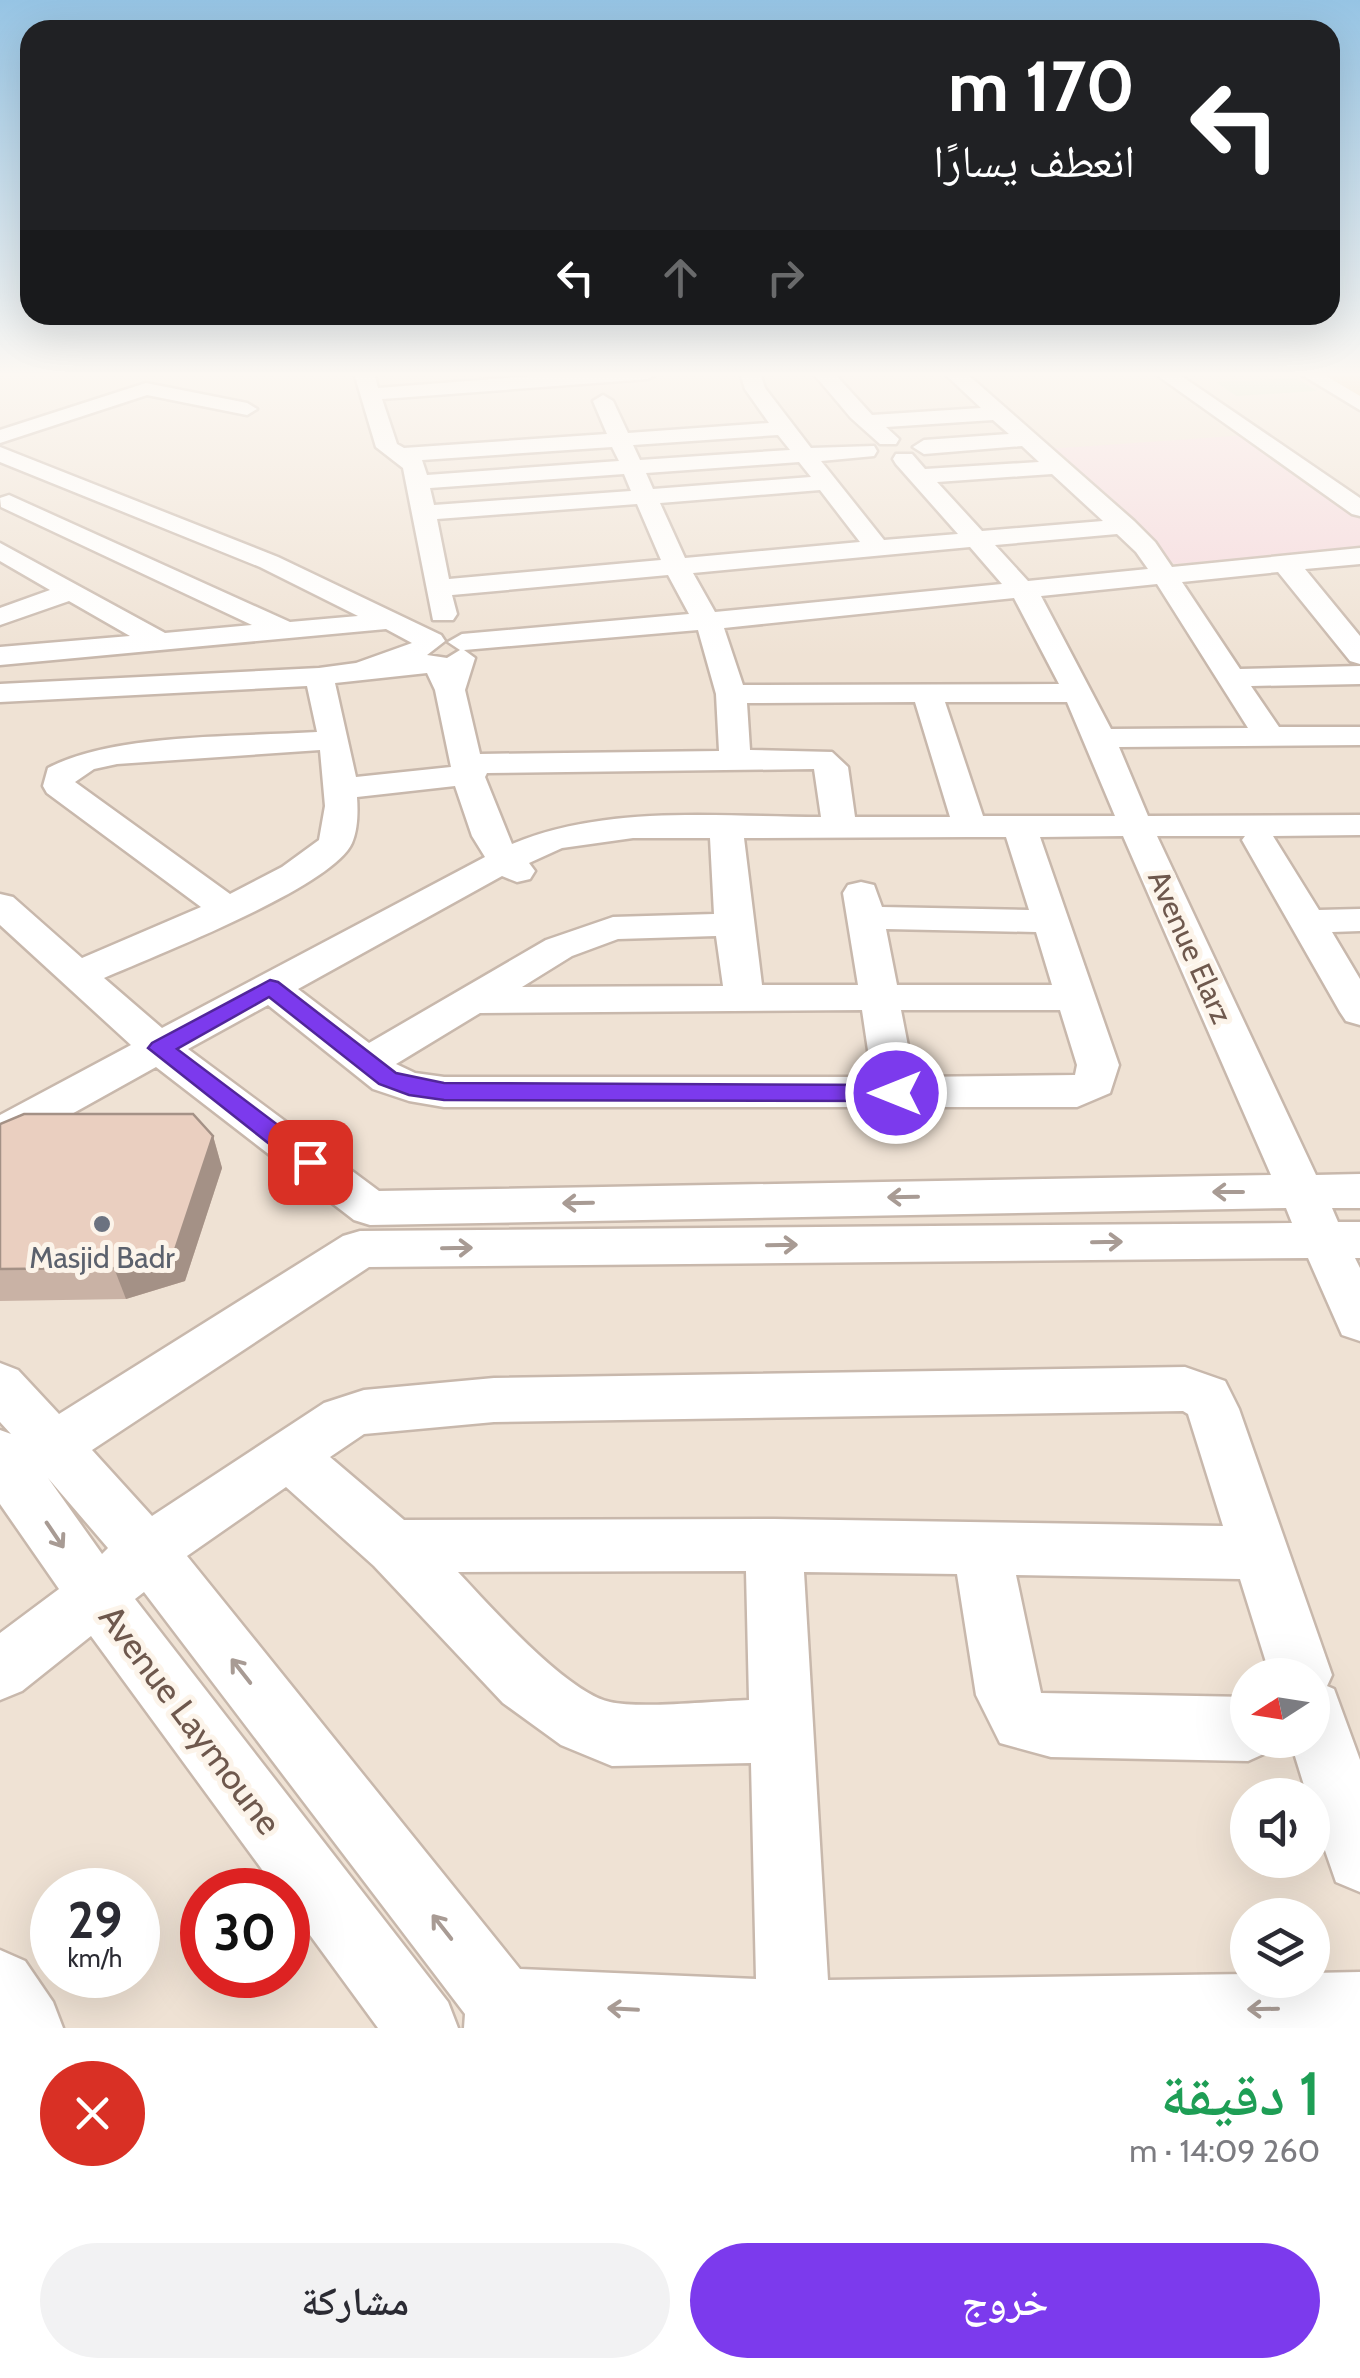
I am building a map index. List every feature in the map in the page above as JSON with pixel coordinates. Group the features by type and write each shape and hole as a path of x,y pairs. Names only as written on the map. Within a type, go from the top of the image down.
{"street":[{"path":"0,475 26,468"},
{"path":"37,468 269,562 445,641 711,628 1022,591"},
{"path":"415,468 484,830 510,866"},
{"path":"630,468 676,566 711,628 731,694 735,758"},
{"path":"418,482 635,468"},
{"path":"815,468 877,548"},
{"name":"Avenue Elarz","path":"921,468 975,539 1022,591 1100,738 1301,1192 1341,1240 1360,1321"},
{"path":"1060,468 1125,526 1171,581 1270,736"},
{"path":"1300,468 1360,509"},
{"path":"5,503 74,481"},
{"path":"424,513 828,483"},
{"path":"5,503 285,630"},
{"path":"12,569 169,520"},
{"path":"0,693 320,677 362,671 676,566 1125,526"},
{"path":"0,551 12,569 71,591 156,639"},
{"path":"1291,570 1360,556"},
{"path":"787,557 819,610"},
{"path":"196,589 269,562"},
{"path":"711,628 819,610 1022,591 1291,570 1360,569"},
{"path":"1291,570 1360,655"},
{"path":"0,617 71,591"},
{"path":"0,656 426,615 445,641"},
{"path":"247,680 251,632"},
{"path":"0,666 35,690"},
{"path":"1234,678 1360,675"},
{"path":"77,976 226,908 330,852 336,841 340,789 320,677"},
{"path":"927,692 970,827"},
{"path":"731,694 1076,693"},
{"path":"1100,738 1360,736"},
{"path":"226,908 59,786 59,775 85,761 117,755 334,740"},
{"path":"340,789 470,769 735,758 827,761 832,767 839,826"},
{"path":"0,1134 160,1048 195,1043 277,991 510,866 606,848 839,826 970,827 1022,836"},
{"path":"726,836 1140,835 1360,826"},
{"path":"1140,835 1360,840"},
{"path":"726,836 744,998"},
{"path":"277,991 388,1079 409,1087 444,1092 1057,1094 1089,1089 1099,1075 1098,1065 1022,836"},
{"path":"1259,840 1360,1012"},
{"path":"0,906 365,1228 1341,1240"},
{"path":"896,1093 863,906 1050,920"},
{"path":"1308,922 1360,920"},
{"path":"368,1062 560,948 593,933 613,928 734,924"},
{"path":"474,1000 1076,997"},
{"path":"16,1463 365,1228 1090,1192 1360,1192"},
{"path":"0,1385 16,1463 147,1551 501,2016 794,2023 1360,2008"},
{"path":"0,1670 97,1596 147,1551 343,1418 399,1406 494,1400 1185,1389 1206,1398 1213,1409 1294,1658"},
{"path":"290,1457 393,1546 552,1707 588,1728 612,1734 782,1731"},
{"name":"Avenue Laymoune","path":"16,1463 97,1596 422,2028"},
{"path":"393,1546 774,1546 1261,1553"},
{"path":"774,1546 794,2023"},
{"path":"982,1549 1007,1695 1022,1720 1050,1726 1230,1729"},
{"path":"1326,1758 1360,1858"},
{"path":"0,1986 27,2028"}],"shaded area":[{"path":"0,468 1360,468 1360,2028 0,2028"},
{"path":"1068,468 1294,468 1360,514 1360,549 1174,564"}],"building":[{"name":"Masjid Badr","path":"24,1114 193,1114 213,1136 175,1250 114,1268 0,1269 0,1124"}],"place":[{"name":"Masjid Badr","path":"102,1224"}],"route":[{"path":"310,1162 160,1048 270,986 388,1079 409,1087 444,1092 896,1093"}]}
